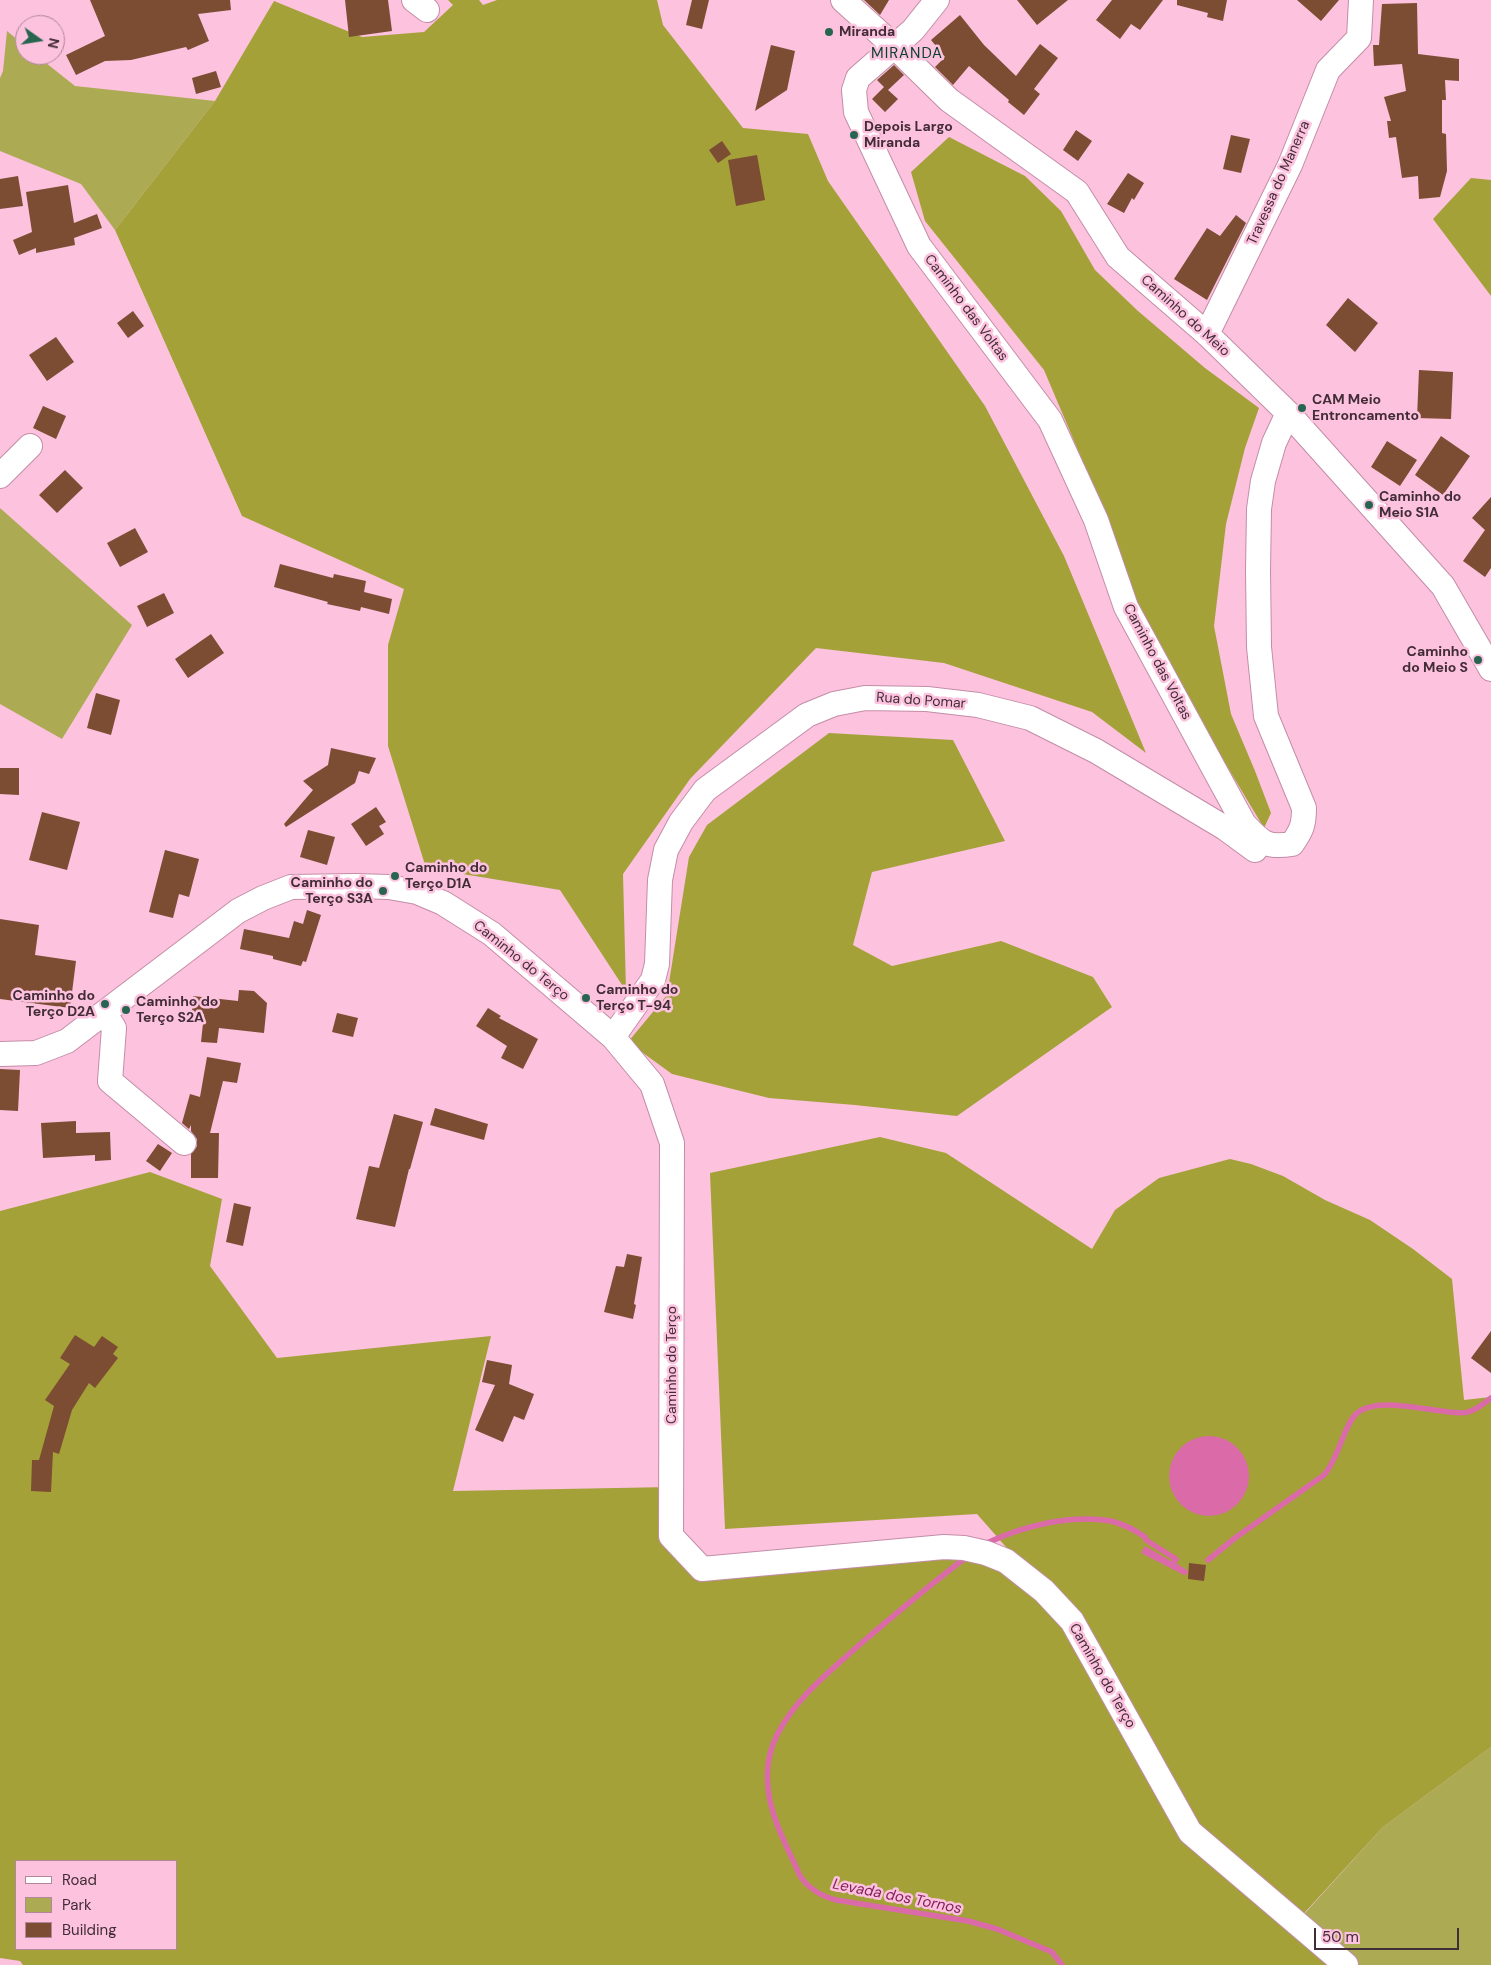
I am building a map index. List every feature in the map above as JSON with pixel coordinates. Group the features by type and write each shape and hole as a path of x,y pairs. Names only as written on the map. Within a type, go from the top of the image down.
{"street":[{"name":"Caminho do Meio","path":"842,0 895,46 949,100 1077,192 1118,256 1207,334 1288,413 1443,586 1491,669"},
{"name":"Caminho das Voltas","path":"937,0 913,30 858,78 854,87 856,112 919,246 1050,420 1096,520 1126,608 1244,824 1261,842 1278,846 1292,844"},
{"name":"Travessa do Manerra","path":"1207,334 1290,165 1328,70 1359,38 1361,0"},
{"path":"1288,413 1274,444 1263,481 1258,570 1259,647 1266,716 1304,808 1304,824 1292,844"},
{"path":"0,476 30,446"},
{"name":"Rua do Pomar","path":"613,1037 653,980 657,964 660,880 666,850 681,822 705,790 807,715 834,704 865,698 927,698 978,705 1030,718 1096,751 1225,828 1253,850 1274,861 1284,862 1289,860 1293,852 1292,844"},
{"name":"Caminho do Terço","path":"0,1054 36,1053 67,1042 238,911 262,898 290,887 389,887 416,892 443,902 492,934 613,1037 652,1084 672,1143 671,1536 702,1569 944,1547 964,1548 1006,1561 1044,1591 1072,1621 1190,1832 1346,1965"},
{"path":"105,1014 114,1028 110,1081 184,1143"}],"green space":[{"path":"7,31 15,38 15,65 49,65 75,86 215,101 115,230 81,184 0,151 0,78 3,71"},
{"path":"0,508 132,625 62,739 0,704"},
{"path":"1491,1747 1491,1965 1346,1965 1296,1923 1383,1827"}],"shaded area":[{"path":"448,0 479,0 483,5 497,0 657,0 663,25 743,128 808,134 828,181 985,406 1064,556 1146,753 1092,712 944,663 816,648 690,779 623,874 626,991 560,890 426,868 388,746 388,645 404,589 242,516 115,230 215,101 274,1 362,37 424,32 453,5"},
{"path":"949,137 1025,176 1061,211 1095,270 1138,311 1205,368 1259,408 1245,448 1226,524 1214,626 1231,714 1271,813 1264,828 1131,606 1091,481 1044,370 925,221 911,172"},
{"path":"1471,178 1491,180 1491,296 1433,219"},
{"path":"829,733 953,740 1005,841 872,872 853,945 892,966 1001,941 1093,977 1112,1007 957,1116 769,1098 672,1074 628,1042 667,995 689,857 707,825"},
{"path":"880,1137 946,1153 1092,1249 1115,1210 1159,1178 1230,1159 1251,1164 1283,1176 1325,1200 1370,1220 1413,1249 1452,1279 1464,1400 1491,1397 1491,1747 1383,1827 1296,1922 1345,1965 23,1965 20,1961 0,1958 0,1211 150,1172 222,1199 210,1266 277,1358 491,1336 453,1491 671,1487 671,1536 702,1569 944,1547 1042,1588 977,1514 725,1529 710,1173"},
{"path":"1209,1436 1224,1439 1237,1448 1246,1461 1249,1476 1246,1491 1237,1504 1224,1513 1209,1516 1194,1513 1181,1504 1172,1491 1169,1476 1172,1461 1181,1448 1194,1439"},
{"path":"1145,1546 1185,1569 1184,1575 1141,1553"}],"building":[{"path":"90,0 230,0 231,10 198,14 209,41 188,50 186,47 131,60 105,61 76,75 66,55 105,36"},
{"path":"345,0 388,0 392,31 349,37"},
{"path":"692,0 709,0 702,29 686,25"},
{"path":"864,0 889,0 880,15"},
{"path":"1017,0 1068,0 1037,25"},
{"path":"1112,0 1163,0 1140,30 1131,24 1120,39 1096,20"},
{"path":"1177,0 1227,0 1223,21 1207,17 1208,13 1177,5"},
{"path":"1297,0 1339,0 1321,21"},
{"path":"1417,3 1418,54 1459,59 1459,81 1445,80 1446,100 1442,100 1442,133 1446,134 1447,171 1440,197 1419,199 1418,176 1402,178 1396,137 1389,138 1387,121 1391,121 1384,97 1406,91 1402,64 1374,66 1373,45 1379,45 1382,4"},
{"path":"960,15 984,45 1016,76 1040,44 1058,58 1034,89 1040,94 1024,115 969,66 953,85 935,67 945,57 931,40"},
{"path":"771,45 795,51 787,90 755,111"},
{"path":"894,65 904,75 888,90 898,99 885,112 872,99 884,87 877,80"},
{"path":"216,71 221,87 196,94 192,78"},
{"path":"1076,130 1092,141 1078,161 1063,150"},
{"path":"1231,135 1250,139 1241,173 1223,169"},
{"path":"722,141 731,154 718,163 709,150"},
{"path":"757,155 765,200 736,206 728,160"},
{"path":"1128,173 1144,183 1134,200 1132,198 1124,213 1107,204"},
{"path":"18,176 23,206 0,209 0,179"},
{"path":"68,185 74,223 97,214 102,228 74,238 75,245 36,253 36,248 19,255 13,240 32,232 26,192"},
{"path":"1236,215 1246,223 1207,300 1174,279 1207,228 1220,236"},
{"path":"1348,298 1378,323 1355,352 1326,325"},
{"path":"133,311 144,326 128,338 117,323"},
{"path":"56,337 74,362 47,381 29,355"},
{"path":"1419,370 1453,372 1451,419 1417,418"},
{"path":"43,406 66,416 56,439 33,428"},
{"path":"1441,436 1470,456 1443,495 1415,475"},
{"path":"1387,441 1417,460 1400,486 1371,467"},
{"path":"65,470 83,488 57,513 39,495"},
{"path":"1491,497 1491,568 1485,577 1463,561 1485,530 1472,518"},
{"path":"135,528 148,552 120,567 107,543"},
{"path":"280,564 333,578 334,574 366,581 364,592 392,599 389,614 361,607 360,611 327,604 328,602 274,587"},
{"path":"164,593 174,613 147,627 137,606"},
{"path":"211,634 224,653 188,678 175,659"},
{"path":"96,693 120,700 111,735 87,728"},
{"path":"331,748 376,758 369,774 359,771 355,783 286,827 284,824 313,790 303,781 328,765"},
{"path":"0,768 19,768 19,795 0,794"},
{"path":"376,807 386,822 379,826 384,834 366,846 351,824"},
{"path":"42,812 80,822 67,870 29,860"},
{"path":"308,830 335,837 327,865 300,857"},
{"path":"165,850 199,859 189,897 179,894 173,918 149,912"},
{"path":"307,910 321,915 306,962 303,961 301,966 273,959 273,956 240,949 244,929 289,938 294,921 303,924"},
{"path":"0,919 39,925 35,955 76,961 70,1008 0,999"},
{"path":"239,990 254,991 267,1003 264,1033 219,1028 217,1043 201,1042 204,1014 192,1013 193,996 238,1001"},
{"path":"488,1008 501,1016 499,1018 538,1039 523,1069 501,1058 507,1046 476,1026"},
{"path":"337,1013 358,1018 353,1037 332,1032"},
{"path":"207,1057 241,1063 237,1083 223,1081 210,1133 219,1133 218,1178 191,1178 191,1154 197,1146 197,1139 191,1131 191,1125 189,1129 182,1123 190,1094 200,1097"},
{"path":"0,1069 20,1070 18,1111 0,1110"},
{"path":"435,1108 488,1124 484,1140 430,1125"},
{"path":"394,1114 423,1122 395,1227 356,1219 369,1166 379,1168"},
{"path":"76,1121 76,1133 110,1132 111,1160 95,1161 95,1155 43,1158 41,1123"},
{"path":"158,1144 172,1153 160,1171 146,1161"},
{"path":"234,1203 251,1207 243,1246 226,1242"},
{"path":"627,1254 642,1257 633,1319 604,1312 616,1266 624,1267"},
{"path":"1491,1331 1491,1373 1471,1358"},
{"path":"75,1335 94,1347 102,1336 118,1347 113,1354 118,1358 95,1388 89,1383 72,1410 59,1454 53,1452 51,1492 31,1491 32,1460 39,1460 54,1406 45,1400 70,1364 60,1358"},
{"path":"487,1360 512,1365 509,1384 534,1394 524,1420 514,1416 503,1442 475,1430 495,1385 482,1382"},
{"path":"1189,1563 1206,1565 1204,1581 1188,1579"}],"waterway":[{"name":"Levada dos Tornos","path":"1208,1560 1235,1538 1324,1475 1334,1460 1352,1420 1356,1414 1364,1409 1375,1406 1401,1405 1463,1413 1474,1410 1491,1398"},
{"name":"Levada dos Tornos","path":"987,1543 1016,1531 1047,1523 1080,1519 1111,1521 1145,1537 1146,1540 1176,1559 1173,1565 1185,1572"},
{"name":"Levada dos Tornos","path":"964,1559 923,1591 824,1676 793,1710 777,1735 770,1754 767,1780 769,1798 780,1832 800,1876 807,1885 820,1894 836,1900 968,1921 997,1929 1052,1952 1062,1965"}],"place":[{"name":"Miranda","path":"829,32"},
{"name":"Depois Largo Miranda","path":"854,135"},
{"name":"CAM Meio Entroncamento","path":"1302,408"},
{"name":"Caminho do Meio S1A","path":"1369,505"},
{"name":"Caminho do Meio S","path":"1478,660"},
{"name":"Caminho do Terço D1A","path":"395,876"},
{"name":"Caminho do Terço S3A","path":"383,891"},
{"name":"Caminho do Terço T-94","path":"586,998"},
{"name":"Caminho do Terço D2A","path":"105,1004"},
{"name":"Caminho do Terço S2A","path":"126,1010"}],"district":[{"name":"MIRANDA","path":"907,54"}]}
